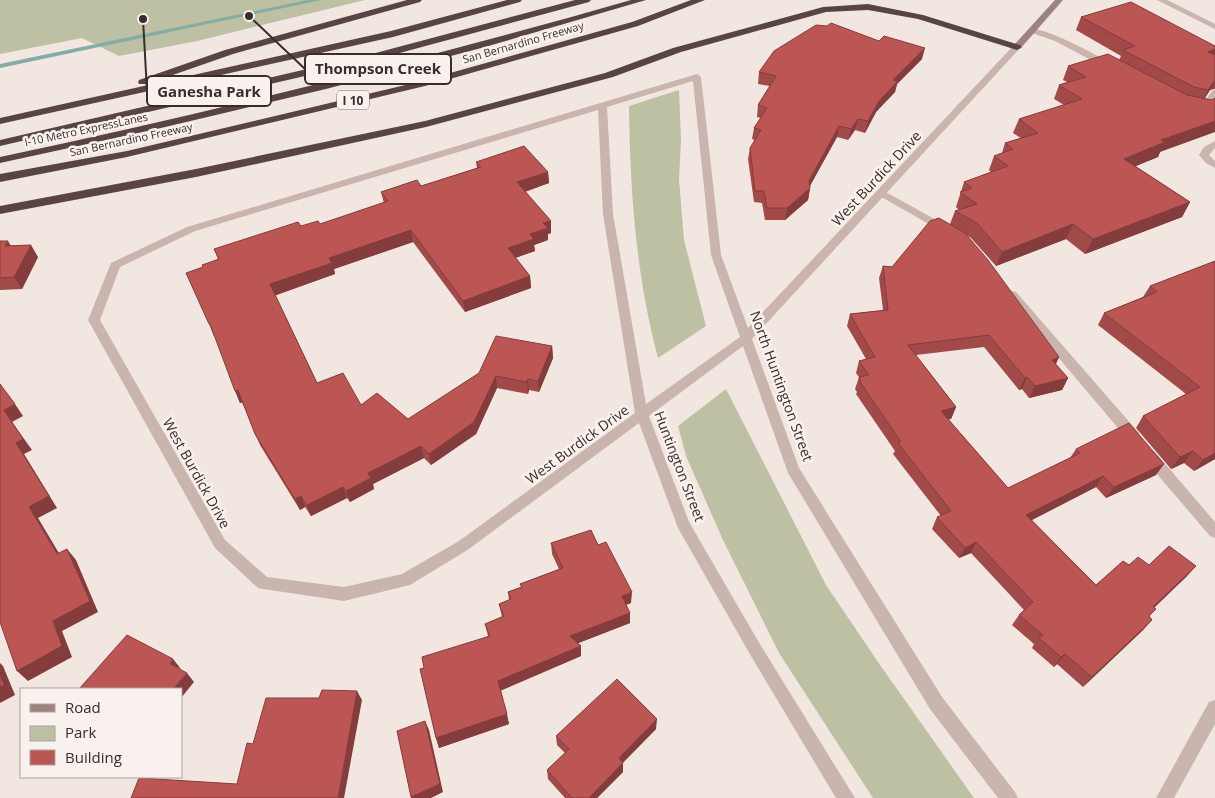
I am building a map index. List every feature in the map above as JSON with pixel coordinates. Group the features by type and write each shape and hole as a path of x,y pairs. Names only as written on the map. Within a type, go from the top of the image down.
{"highway":[{"path":"82,104 230,52 417,0"},
{"path":"0,121 384,36 517,0"},
{"name":"I-10 Metro ExpressLanes","path":"0,143 370,58 586,0"},
{"name":"I-10 Metro ExpressLanes","path":"0,160 96,141 376,75 641,0"},
{"name":"San Bernardino Freeway","path":"0,178 127,154 421,84 635,24 700,0"},
{"path":"0,210 196,173 426,124 609,75 677,50 826,8 868,6 911,15 1017,47"}],"main road":[{"name":"West Burdick Drive","path":"1017,47 1059,0"}],"street":[{"path":"1161,0 1215,27"},
{"path":"1032,30 1058,39 1116,70"},
{"name":"West Burdick Drive","path":"697,76 191,229 115,265 94,320 220,544 263,583 344,594 405,580 464,545 746,338 1017,47"},
{"name":"North Huntington Street","path":"697,76 716,255 793,469 936,702 1009,798"},
{"path":"1204,109 1215,93"},
{"name":"Huntington Street","path":"602,105 608,214 642,415 683,524 756,652 846,798"},
{"path":"1190,107 1204,109 1215,115"},
{"path":"1215,144 1207,149 1204,155 1208,161 1215,165"},
{"path":"882,193 958,236"},
{"path":"1004,286 1215,532"},
{"path":"1165,798 1215,708"}],"green space":[{"path":"0,0 365,0 197,41 119,56 82,38 0,54"},
{"path":"679,90 681,140 679,179 684,240 706,326 658,358 650,327 639,264 633,201 629,106"},
{"path":"726,389 826,585 974,798 873,798 779,653 723,540 686,456 678,426"}],"building":[{"path":"1131,2 1215,46 1215,49 1208,52 1215,55 1215,80 1208,90 1194,87 1123,50 1135,46 1081,17"},
{"path":"831,23 879,41 884,36 925,48 893,80 898,81 879,101 868,121 858,119 851,129 839,126 809,181 810,188 787,208 767,208 764,191 755,191 750,148 761,130 754,128 767,108 758,105 776,76 759,72 774,51 816,25 827,26"},
{"path":"1108,54 1187,95 1212,100 1215,98 1215,121 1161,140 1165,142 1124,159 1190,202 1093,239 1073,224 1002,252 977,223 955,211 977,204 960,192 972,188 964,182 1008,166 994,156 1013,149 1005,143 1038,133 1019,119 1082,99 1059,85 1086,77 1068,66"},
{"path":"524,146 548,172 517,182 551,221 543,223 548,228 530,234 534,239 508,248 530,276 463,301 411,230 329,258 332,263 270,284 317,383 343,373 361,405 377,393 408,419 479,373 496,336 552,346 538,381 528,379 527,382 496,376 474,422 429,454 421,446 368,473 371,478 346,491 343,487 307,505 301,496 295,499 255,434 238,390 235,391 210,324 186,273 219,259 214,249 298,222 301,226 318,221 320,224 388,201 381,192 417,180 421,186 481,167 476,162"},
{"path":"939,218 965,233 988,260 1059,357 1052,360 1068,378 1035,386 1027,377 1025,378 989,335 908,345 956,407 941,411 1008,488 1080,453 1076,449 1129,423 1164,464 1114,487 1103,476 1026,515 1096,585 1123,561 1129,565 1138,557 1149,565 1169,546 1196,566 1153,607 1156,609 1149,616 1152,620 1092,677 1065,654 1061,657 1039,638 1043,635 1019,615 1033,602 976,542 965,548 937,517 951,511 898,443 901,442 860,382 859,377 869,375 859,361 875,357 850,314 888,310 883,266 892,267 930,221"},
{"path":"0,241 8,241 5,246 31,245 14,277 0,278"},
{"path":"1215,261 1215,453 1203,460 1193,451 1180,457 1143,416 1200,387 1104,313 1157,292 1150,286"},
{"path":"0,384 15,404 4,410 23,439 16,443 49,496 29,507 57,554 67,549 90,601 53,621 62,646 17,671 0,622"},
{"path":"591,530 598,545 606,542 632,592 622,596 630,613 570,636 581,646 498,681 507,714 436,738 420,669 424,668 422,657 490,636 485,624 504,616 499,604 511,599 508,592 522,587 520,584 563,568 551,543"},
{"path":"127,635 173,659 170,664 187,673 174,688 80,688"},
{"path":"0,674 4,685 0,687"},
{"path":"617,679 657,719 619,758 623,763 589,798 572,798 547,770 569,749 556,736"},
{"path":"322,690 357,691 338,798 131,798 139,778 237,784 247,743 253,744 266,698 319,698"},
{"path":"425,721 440,784 411,797 397,731"}],"waterway":[{"path":"0,66 318,0"}],"place":[{"name":"Thompson Creek","path":"249,16"},
{"name":"Ganesha Park","path":"143,19"}]}
